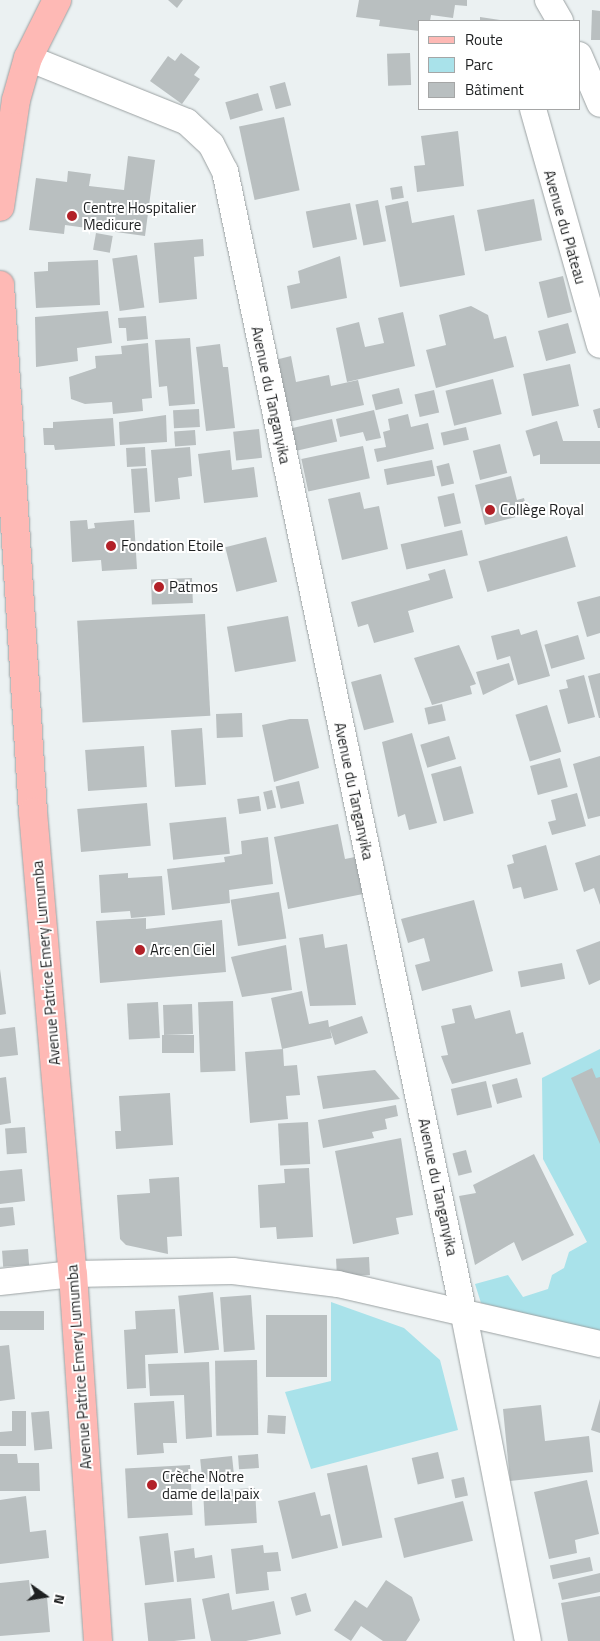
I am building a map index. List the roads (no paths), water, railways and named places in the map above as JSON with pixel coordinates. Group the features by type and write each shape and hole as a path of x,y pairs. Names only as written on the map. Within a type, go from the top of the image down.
{"main road":[{"path":"0,207 10,130 28,58 57,0"},
{"name":"Avenue Patrice Emery Lumumba","path":"0,285 33,812 73,1274 98,1641"}],"street":[{"path":"538,20 542,0"},
{"path":"548,0 559,20"},
{"path":"580,57 600,104"},
{"name":"Avenue du Tanganyika","path":"28,58 187,122 211,144 225,171 463,1310 528,1641"},
{"name":"Avenue du Plateau","path":"533,110 600,345"},
{"path":"0,1282 73,1274 234,1271 338,1284 463,1310 600,1344"}],"place":[{"name":"Centre Hospitalier Medicure","path":"72,216"},
{"name":"Collège Royal","path":"490,510"},
{"name":"Fondation Etoile","path":"111,546"},
{"name":"Patmos","path":"159,587"},
{"name":"Arc en Ciel","path":"140,950"},
{"name":"Crèche Notre dame de la paix","path":"152,1485"}]}
